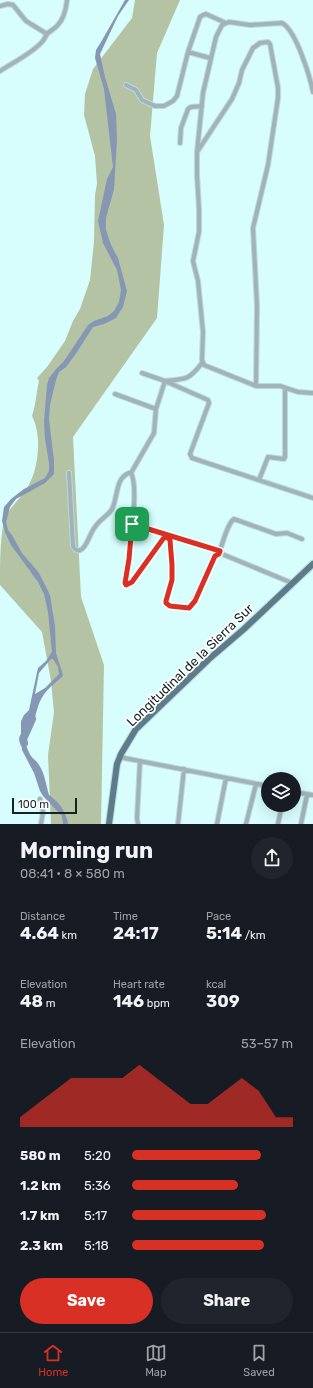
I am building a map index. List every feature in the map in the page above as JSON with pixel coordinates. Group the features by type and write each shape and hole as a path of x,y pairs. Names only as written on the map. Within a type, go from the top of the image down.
{"main road":[{"name":"Longitudinal de la Sierra Sur","path":"109,824 119,757 141,723 313,564"}],"street":[{"path":"0,71 17,61 42,42 47,34 57,26 64,16 67,0"},
{"path":"0,6 8,4 13,5 26,21 47,34"},
{"path":"126,85 136,90 142,100 155,106 164,106 169,104 177,96 188,52 200,17 206,14 226,23 285,25 292,33 297,43 313,92"},
{"path":"165,381 184,380 192,376 202,363 203,332 198,281 193,261 199,232 197,152 202,106 210,58 218,30 226,23"},
{"path":"197,152 232,99 239,83 242,70 253,48 260,43 268,42 270,44 278,93 277,111 268,165 253,228 257,306 256,386"},
{"path":"188,52 210,58"},
{"path":"180,143 181,128 188,109 190,107 202,106"},
{"path":"202,363 256,386 280,386 298,392 313,393"},
{"path":"142,373 165,381 208,400 209,403 190,456 313,498"},
{"path":"69,473 73,546 74,549 81,550 99,521 112,509 120,482 126,474 131,473 154,433 156,408 165,381"},
{"path":"259,480 268,457 284,459 285,457 286,388"},
{"path":"115,394 156,408"},
{"path":"131,473 134,484 132,524 125,583 126,585 132,582 166,536 170,540 172,565 172,580 166,601 170,606 189,608 191,606 215,556 219,552 228,527 234,519 276,534 287,533 302,539"},
{"path":"132,524 219,552 292,583"},
{"path":"119,757 261,785"},
{"path":"138,824 140,761"},
{"path":"178,824 184,769"},
{"path":"217,824 226,778"},
{"path":"246,824 256,784"},
{"path":"301,793 313,795"},
{"path":"301,824 307,794"},
{"path":"40,799 43,812 41,824"},
{"path":"278,824 281,812"}],"green space":[{"path":"135,0 180,0 157,53 150,136 164,225 157,318 73,437 81,597 104,665 101,824 51,824 48,755 54,712 51,681 42,632 0,585 2,536 6,516 26,490 34,474 38,454 38,444 35,424 32,416 39,381 37,378 47,367 65,341 73,321 80,309 90,280 94,242 95,195 97,184 95,156 84,115 85,94 93,69 132,18"}],"water":[{"path":"125,0 129,0 118,16 100,54 116,114 117,140 114,189 106,218 106,230 111,245 118,258 127,291 123,307 116,318 104,324 93,327 66,367 59,372 50,405 49,419 54,474 45,483 16,499 10,507 6,522 8,530 22,553 39,573 50,595 55,626 56,653 63,675 44,695 39,704 31,728 26,728 25,739 29,753 43,772 49,795 59,804 66,815 68,824 63,824 62,816 40,791 34,773 22,750 21,721 29,710 38,668 46,661 52,652 48,612 44,594 38,582 11,545 2,521 4,507 11,499 24,489 45,478 49,471 44,421 49,378 64,361 88,325 108,316 114,311 119,302 121,290 117,270 103,243 98,221 107,179 113,167 104,89 95,58 96,50","holes":["51,659 53,659 58,667 59,674 45,688 35,694 39,673"]}],"waterway":[{"path":"24,743 23,739 32,719"}],"route":[{"path":"132,524 220,551 219,554 215,556 195,601 189,608 170,606 166,603 172,580 170,540 166,536 132,582 126,585 124,582 129,559 132,524"}]}
